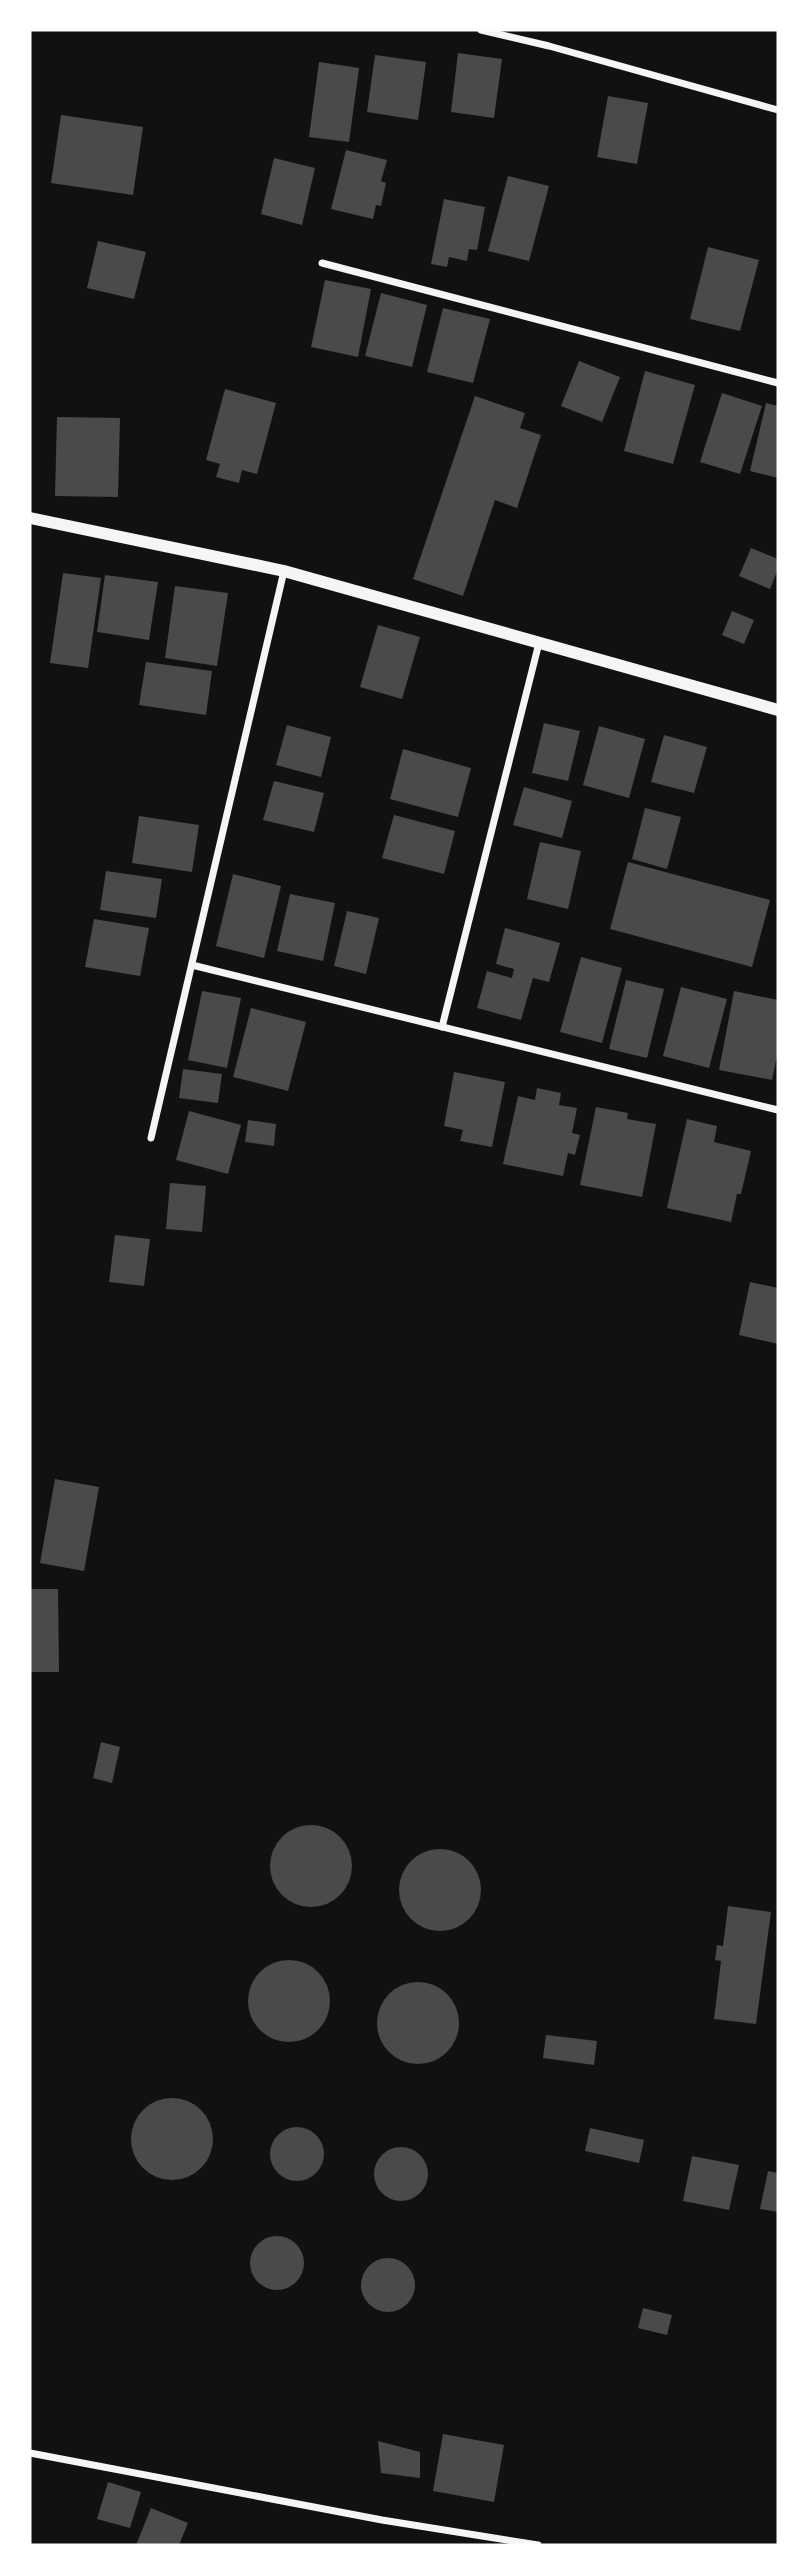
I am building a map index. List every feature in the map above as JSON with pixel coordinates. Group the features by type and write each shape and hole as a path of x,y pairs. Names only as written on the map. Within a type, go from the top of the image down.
{"street":[{"path":"481,30 549,46 778,110"},
{"path":"321,263 778,383"},
{"path":"30,518 284,571 778,710"},
{"path":"151,1138 284,571"},
{"path":"442,1027 539,643"},
{"path":"192,965 778,1111"},
{"path":"30,2453 382,2520 538,2545"}],"building":[{"path":"458,53 502,59 494,118 451,112"},
{"path":"375,55 426,62 418,120 367,112"},
{"path":"319,62 359,68 349,142 309,137"},
{"path":"608,96 648,103 637,164 597,157"},
{"path":"61,115 143,127 133,195 51,183"},
{"path":"346,150 387,160 381,181 386,183 381,206 376,205 373,219 331,209"},
{"path":"274,158 315,168 302,225 261,214"},
{"path":"508,176 549,186 529,261 488,251"},
{"path":"444,199 485,207 477,250 469,249 467,261 449,257 447,267 431,264"},
{"path":"98,241 146,252 134,299 87,288"},
{"path":"708,247 759,260 740,331 690,319"},
{"path":"325,280 371,289 358,357 311,347"},
{"path":"381,293 427,305 412,367 365,356"},
{"path":"443,308 490,319 473,383 427,372"},
{"path":"579,361 620,377 602,422 561,406"},
{"path":"645,371 695,385 673,464 624,451"},
{"path":"225,389 276,403 257,474 242,470 239,483 216,477 220,464 206,460"},
{"path":"722,393 762,406 740,474 700,462"},
{"path":"475,396 525,413 520,428 541,435 517,508 495,500 463,596 413,579"},
{"path":"766,403 778,406 778,478 750,471"},
{"path":"57,417 120,418 118,497 55,496"},
{"path":"751,548 778,559 778,569 770,589 739,576"},
{"path":"63,573 101,578 88,668 50,663"},
{"path":"105,575 158,582 149,640 97,632"},
{"path":"175,586 228,593 217,666 165,658"},
{"path":"732,611 754,620 744,644 722,635"},
{"path":"378,625 420,637 402,699 360,687"},
{"path":"146,662 212,671 206,715 139,705"},
{"path":"544,723 580,731 568,781 532,773"},
{"path":"287,725 331,737 321,777 276,765"},
{"path":"599,726 645,739 629,798 583,785"},
{"path":"664,735 707,747 694,793 651,782"},
{"path":"403,749 471,768 458,817 390,799"},
{"path":"274,781 324,793 314,832 263,820"},
{"path":"524,787 572,801 562,838 513,825"},
{"path":"645,808 681,817 667,869 632,859"},
{"path":"394,815 455,831 444,874 382,858"},
{"path":"139,816 199,825 192,872 132,863"},
{"path":"540,842 581,851 568,909 527,899"},
{"path":"628,862 770,900 752,967 610,929"},
{"path":"106,871 162,879 156,918 100,910"},
{"path":"233,874 281,886 264,958 216,946"},
{"path":"290,894 335,903 323,961 277,951"},
{"path":"347,911 379,918 366,974 334,966"},
{"path":"94,919 149,928 140,976 85,967"},
{"path":"505,928 560,943 549,982 533,978 521,1020 477,1008 487,971 512,978 514,969 496,964"},
{"path":"581,957 622,968 602,1043 560,1032"},
{"path":"626,980 664,989 647,1058 609,1049"},
{"path":"681,987 727,999 709,1068 663,1056"},
{"path":"202,991 241,998 227,1068 188,1060"},
{"path":"734,991 778,1000 778,1051 772,1080 719,1070"},
{"path":"251,1008 306,1022 288,1091 233,1077"},
{"path":"183,1069 222,1074 218,1103 179,1098"},
{"path":"454,1072 505,1082 492,1147 460,1141 463,1130 444,1126"},
{"path":"537,1088 561,1093 559,1105 577,1108 572,1133 580,1135 575,1155 568,1153 563,1176 503,1164 518,1096 535,1100"},
{"path":"596,1107 628,1113 627,1119 656,1124 642,1197 580,1185"},
{"path":"189,1111 241,1125 228,1174 176,1160"},
{"path":"687,1119 717,1126 714,1142 751,1151 731,1222 667,1208"},
{"path":"248,1120 276,1124 274,1146 245,1142"},
{"path":"170,1183 206,1186 202,1232 166,1229"},
{"path":"115,1235 150,1239 144,1286 109,1282"},
{"path":"750,1282 778,1288 778,1344 739,1335"},
{"path":"55,1479 99,1487 84,1571 40,1563"},
{"path":"30,1589 58,1589 59,1672 30,1672"},
{"path":"101,1742 120,1747 112,1783 93,1778"},
{"path":"311,1825 327,1828 340,1837 349,1850 352,1866 349,1882 340,1895 327,1904 311,1907 295,1904 282,1895 273,1882 270,1866 273,1850 282,1837 295,1828"},
{"path":"440,1849 456,1852 469,1861 478,1874 481,1890 478,1906 469,1919 456,1928 440,1931 424,1928 411,1919 402,1906 399,1890 402,1874 411,1861 424,1852"},
{"path":"728,1906 771,1912 756,2024 714,2019 721,1961 715,1960 717,1945 723,1946"},
{"path":"289,1960 305,1963 318,1972 327,1985 330,2001 327,2017 318,2030 305,2039 289,2042 273,2039 260,2030 251,2017 248,2001 251,1985 260,1972 273,1963"},
{"path":"418,1982 434,1985 447,1994 456,2007 459,2023 456,2039 447,2052 434,2061 418,2064 402,2061 389,2052 380,2039 377,2023 380,2007 389,1994 402,1985"},
{"path":"546,2035 597,2041 594,2065 543,2058"},
{"path":"172,2098 188,2101 201,2110 210,2123 213,2139 210,2155 201,2168 188,2177 172,2180 156,2177 143,2168 134,2155 131,2139 134,2123 143,2110 156,2101"},
{"path":"297,2127 316,2135 324,2154 316,2173 297,2181 278,2173 270,2154 278,2135"},
{"path":"590,2128 644,2140 639,2163 585,2151"},
{"path":"401,2147 420,2155 428,2174 420,2193 401,2201 382,2193 374,2174 382,2155"},
{"path":"692,2156 739,2165 729,2210 683,2201"},
{"path":"768,2171 778,2173 778,2212 760,2209"},
{"path":"277,2236 296,2244 304,2263 296,2282 277,2290 258,2282 250,2263 258,2244"},
{"path":"388,2258 407,2266 415,2285 407,2304 388,2312 369,2304 361,2285 369,2266"},
{"path":"643,2308 672,2315 667,2335 638,2328"},
{"path":"443,2434 504,2445 494,2502 433,2491"},
{"path":"378,2441 420,2452 420,2478 381,2473"},
{"path":"108,2482 141,2492 130,2528 97,2519"},
{"path":"151,2508 188,2523 179,2545 136,2545"}]}
